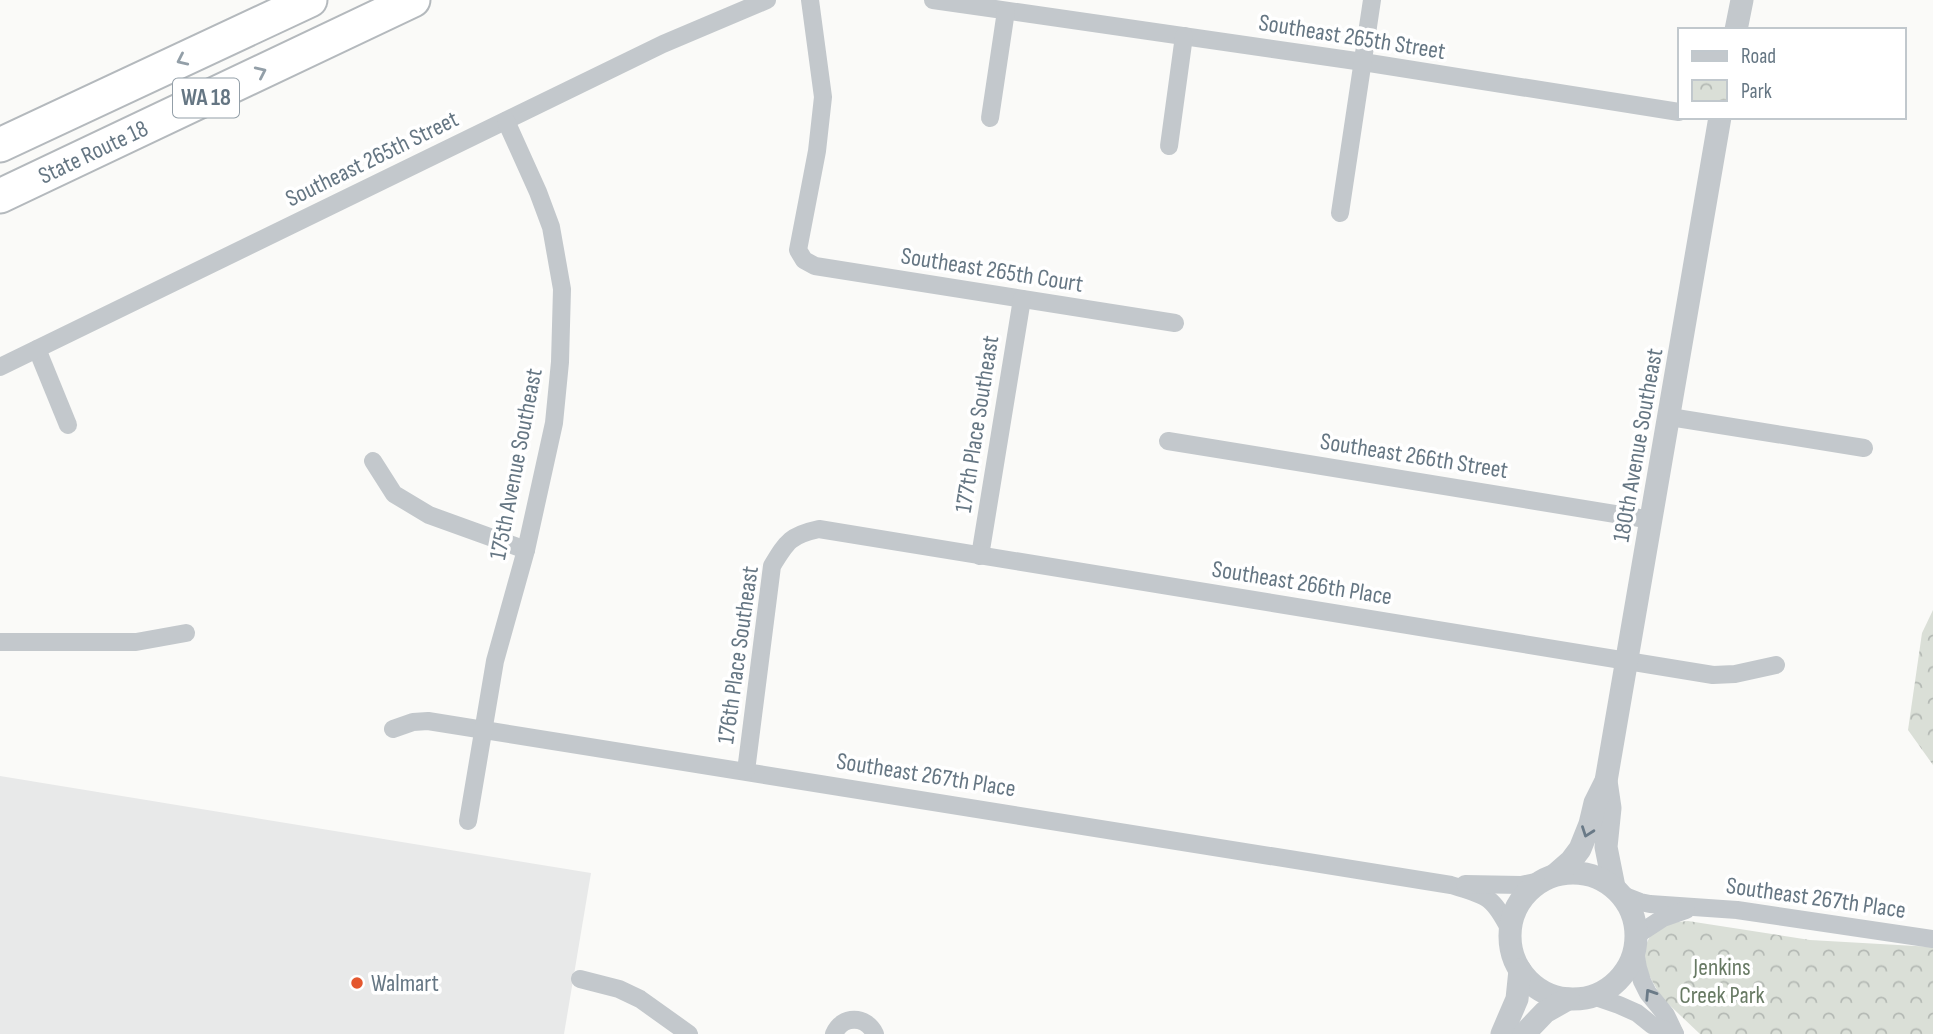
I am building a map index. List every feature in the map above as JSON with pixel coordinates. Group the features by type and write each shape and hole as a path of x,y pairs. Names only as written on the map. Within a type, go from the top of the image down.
{"highway":[{"name":"State Route 18","path":"0,145 310,0"},
{"name":"State Route 18","path":"0,196 413,0"}],"street":[{"name":"Southeast 265th Street","path":"0,367 663,44 767,0"},
{"name":"Southeast 265th Court","path":"810,0 822,97 817,151 798,250 804,260 815,266 1175,323"},
{"name":"Southeast 265th Street","path":"933,0 1363,62 1678,112"},
{"path":"1340,213 1372,0"},
{"path":"1736,28 1742,0"},
{"path":"990,118 1006,11"},
{"path":"1169,146 1184,36"},
{"name":"180th Avenue Southeast","path":"1547,878 1571,861 1580,849 1595,803 1606,781 1670,416 1717,119"},
{"name":"175th Avenue Southeast","path":"468,821 495,662 526,550 554,423 560,362 562,289 551,227 506,121"},
{"name":"177th Place Southeast","path":"980,556 1022,299"},
{"path":"37,349 68,425"},
{"path":"1670,416 1864,448"},
{"name":"Southeast 266th Street","path":"1168,441 1652,520"},
{"path":"373,461 394,494 429,516 526,550"},
{"name":"Southeast 266th Place","path":"820,529 1713,675 1735,674 1776,665"},
{"name":"176th Place Southeast","path":"746,771 772,566 784,545 800,533 820,529"},
{"path":"0,642 135,642 186,633"},
{"name":"Southeast 267th Place","path":"393,729 413,722 428,721 1451,884 1521,885 1547,878"},
{"name":"180th Avenue Southeast","path":"1606,781 1610,808 1606,847 1618,891"},
{"path":"1636,943 1629,966 1620,979 1593,996 1568,999 1554,996 1529,981 1511,951 1510,930 1516,907 1531,888 1547,878 1580,872 1592,875 1618,891 1633,914 1636,943 1637,968 1642,981 1666,1015 1675,1034"},
{"name":"Southeast 267th Place","path":"1451,884 1490,899 1510,930"},
{"name":"Southeast 267th Place","path":"1618,891 1640,902 1737,910 1933,939"},
{"name":"Southeast 267th Place","path":"1636,943 1663,918 1692,908"},
{"path":"1502,1034 1517,999 1520,970"},
{"path":"580,979 619,989 640,999 689,1034"},
{"path":"1593,996 1637,1013 1652,1025 1675,1034"},
{"path":"1524,1034 1545,1012 1568,999"},
{"path":"834,1034 842,1023 858,1019 872,1028 875,1034"}],"shaded area":[{"path":"0,776 591,873 564,1034 0,1034"}],"green space":[{"path":"1933,610 1933,765 1908,730 1922,633"},
{"name":"Jenkins Creek Park","path":"1688,921 1810,940 1933,947 1933,1034 1700,1034 1661,997 1644,966 1644,949 1650,936 1668,923"}],"place":[{"name":"Walmart","path":"357,983"}]}
